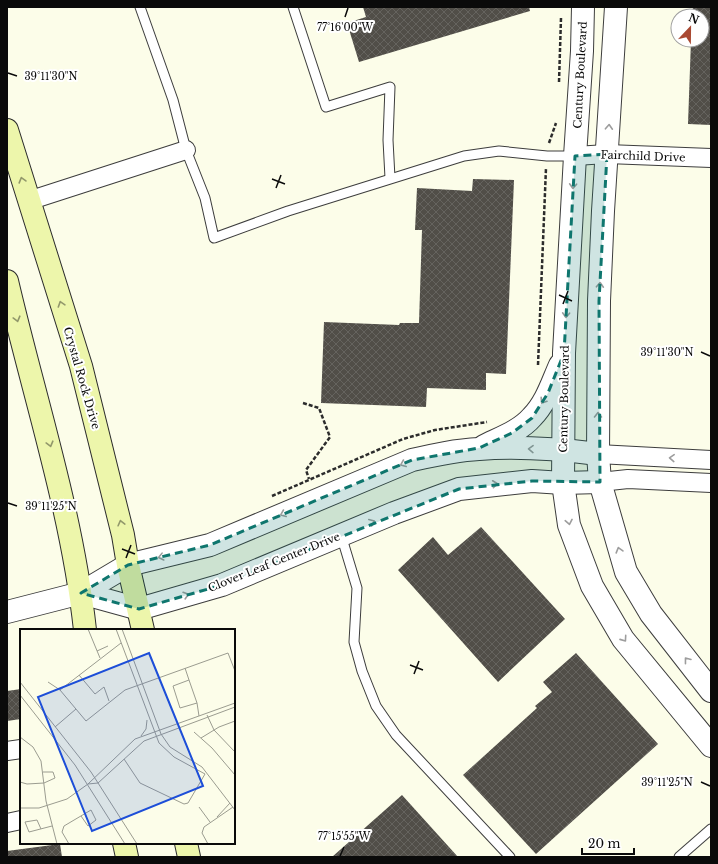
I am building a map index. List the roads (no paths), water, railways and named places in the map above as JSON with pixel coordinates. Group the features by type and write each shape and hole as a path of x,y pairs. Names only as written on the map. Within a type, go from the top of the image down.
{"main road":[{"name":"Crystal Rock Drive","path":"7,130 28,201 81,366 123,534 128,565 141,620"},
{"path":"7,281 54,460 72,537 86,629"},
{"path":"124,844 127,857"},
{"path":"186,844 189,857"}],"street":[{"name":"Century Boulevard","path":"583,7 582,51 564,353 562,450 563,483 569,525 592,586 623,639 711,746"},
{"path":"616,7 599,300 598,454 600,482 626,572 651,614 711,691"},
{"path":"28,201 186,150"},
{"name":"Fairchild Drive","path":"575,156 608,154 711,158"},
{"path":"480,448 512,433 532,418 548,393 564,353"},
{"path":"7,612 81,593 128,565 210,545 412,460 447,452 480,448 562,450 598,454 711,460"},
{"path":"600,482 628,479 711,483"},
{"name":"Clover Leaf Center Drive","path":"141,620 394,513 459,489 532,481 563,483 600,482"},
{"path":"81,593 141,620"},
{"path":"7,751 20,749"},
{"path":"7,823 20,820"}],"lane":[{"path":"140,7 173,100 186,150 205,198 214,238 390,178 464,156 499,151 548,156 575,156"},
{"path":"293,7 326,107 390,87 388,140 390,178"},
{"path":"341,535 357,588 354,642 362,671 376,706 396,735 510,857"},
{"path":"679,857 711,829"}]}
